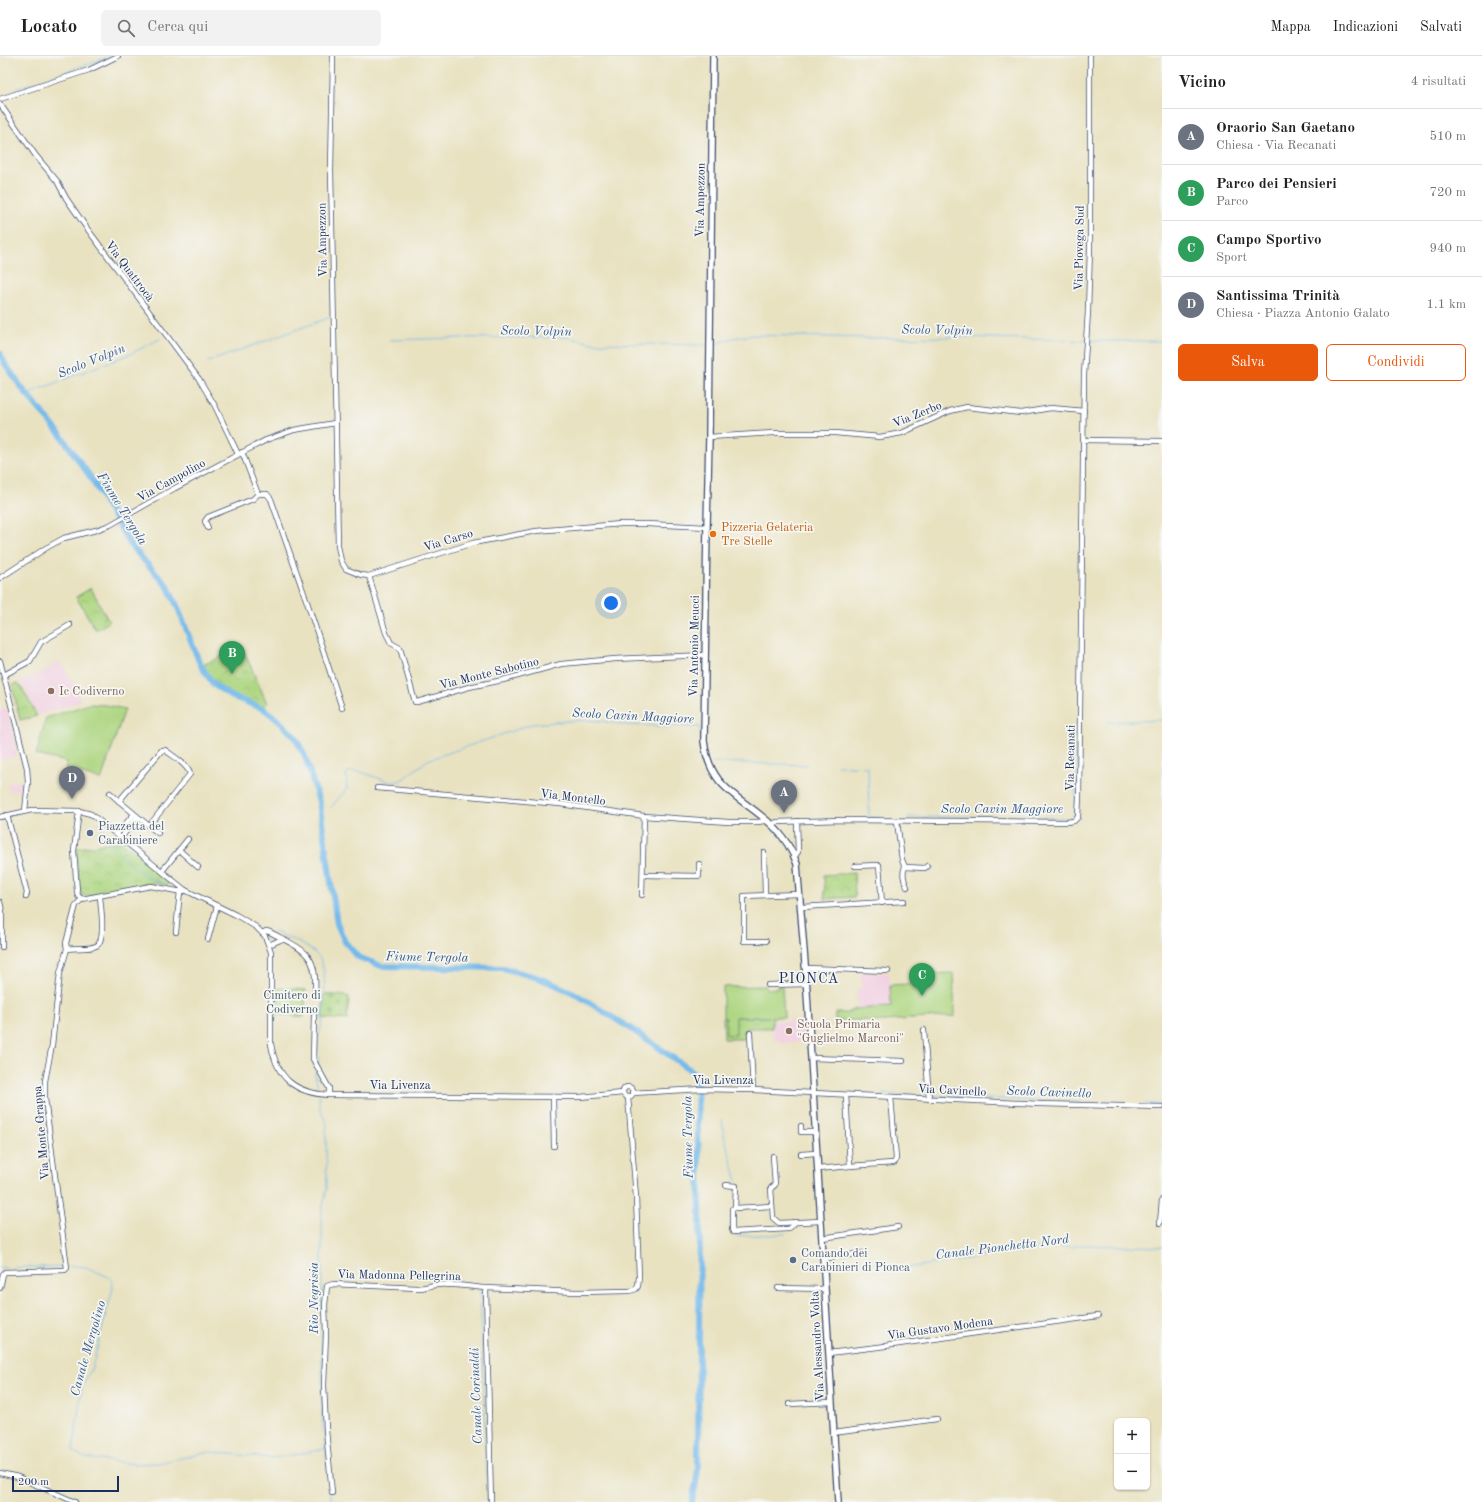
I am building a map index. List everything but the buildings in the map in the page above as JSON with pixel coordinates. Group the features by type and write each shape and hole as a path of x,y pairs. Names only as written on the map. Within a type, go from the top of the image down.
{"main road":[{"name":"Via Ampezzon","path":"710,345 713,56"},
{"name":"Via Antonio Meucci","path":"710,345 704,741 708,759 715,775 725,788 772,824 785,839 795,856 802,907 814,1093"},
{"name":"Via Alessandro Volta","path":"814,1093 815,1132 838,1502"}],"street":[{"path":"0,99 89,70 118,56"},
{"name":"Via Ampezzon","path":"333,56 331,170 336,423"},
{"name":"Via Piovega Sud","path":"1084,440 1090,244 1090,56"},
{"name":"Via Quattrocà","path":"0,104 36,156 57,181 66,198 90,233 199,379 216,406 240,453 258,494"},
{"name":"Via Zerbo","path":"709,437 774,433 835,433 880,437 902,433 950,411 967,407 1021,414 1051,408 1084,411"},
{"path":"336,423 338,546 341,561 346,569 361,575 369,576"},
{"name":"Via Campolino","path":"0,578 64,538 96,530 120,520 174,488 240,453 281,434 318,425 336,423"},
{"path":"1084,440 1162,441"},
{"name":"Via Recanati","path":"772,824 777,822 797,821 1067,822 1074,821 1078,817 1081,704 1084,440"},
{"path":"208,528 205,522 208,517 253,499 258,494 267,494 271,499 342,708"},
{"name":"Via Carso","path":"369,576 473,543 536,531 634,524 707,527"},
{"name":"Via Monte Sabotino","path":"369,576 386,633 391,643 400,648 415,702 561,664 615,659 705,655"},
{"path":"4,675 30,661 41,642 70,625"},
{"path":"0,661 27,768 28,782 25,811"},
{"path":"119,801 162,750 165,750 182,764 189,770 189,776 149,826"},
{"name":"Via Montello","path":"377,788 560,804 644,816 728,822 758,822 764,821 765,819"},
{"path":"110,793 158,833"},
{"path":"0,816 25,811 41,810 86,812 96,817 162,871 183,891"},
{"path":"80,811 74,851 77,891 78,896 82,899 100,897 151,886 183,891 249,922 262,932 269,945 280,940 286,940"},
{"path":"7,815 27,894 26,897"},
{"path":"119,836 136,816"},
{"path":"642,895 644,816"},
{"path":"795,856 798,852 797,821"},
{"path":"897,821 902,860 905,867 903,870 907,887"},
{"path":"162,871 188,839"},
{"path":"179,850 198,867"},
{"path":"764,852 765,895"},
{"path":"643,875 699,876 699,864"},
{"path":"855,866 879,865 882,902"},
{"path":"905,867 925,868 927,866"},
{"path":"176,932 183,891"},
{"path":"766,941 744,940 744,896 800,894"},
{"path":"67,950 94,947 99,944 102,937 100,897"},
{"name":"Via Monte Grappa","path":"0,1288 3,1274 5,1272 65,1270 67,1268 45,1100 45,1081 52,1045 60,973 67,950 66,943 76,905 82,899"},
{"path":"802,907 904,901"},
{"path":"0,902 2,911 2,947"},
{"path":"208,938 217,906"},
{"path":"262,932 266,931 300,947 311,959 315,974 315,994"},
{"name":"Via Livenza","path":"269,945 271,952 271,1044 273,1059 281,1074 297,1088 312,1093 329,1095 580,1097 623,1093 624,1088 627,1087 632,1090 632,1093 702,1089 814,1093"},
{"path":"806,968 888,971"},
{"path":"768,985 806,984"},
{"path":"314,1016 313,1059 329,1088 329,1095"},
{"path":"924,1030 929,1099"},
{"path":"750,1034 753,1090"},
{"path":"811,1058 903,1061"},
{"path":"623,1093 628,1097 632,1093"},
{"name":"Via Cavinello","path":"814,1093 1070,1105 1162,1107"},
{"path":"846,1095 850,1166"},
{"path":"553,1097 554,1146"},
{"name":"Via Madonna Pellegrina","path":"332,1493 326,1430 324,1385 326,1333 325,1305 327,1286 333,1284 422,1288 436,1285 576,1292 630,1291 636,1289 638,1286 639,1277 636,1197 628,1097"},
{"path":"818,1169 895,1162 896,1158 891,1097"},
{"path":"801,1126 802,1132 815,1132"},
{"path":"801,1154 817,1153"},
{"path":"773,1156 775,1185 771,1188 772,1216 777,1222 821,1221"},
{"path":"726,1185 736,1186 735,1208 732,1209 732,1229 735,1232 788,1229 794,1222"},
{"path":"1160,1223 1162,1200"},
{"path":"735,1208 772,1206"},
{"path":"822,1238 898,1227"},
{"path":"823,1259 862,1253"},
{"path":"486,1288 491,1502"},
{"path":"778,1288 825,1290"},
{"name":"Via Gustavo Modena","path":"829,1353 1098,1316"},
{"path":"789,1404 832,1402"},
{"path":"834,1433 937,1419"},
{"path":"0,1473 18,1477 75,1502"}],"shaded area":[{"name":"Ic Codiverno","path":"60,660 81,701 38,715 21,681 40,674"},
{"path":"7,708 18,756 0,760 0,709"},
{"path":"24,781 23,790 9,791 7,783"},
{"path":"861,973 889,973 891,1007 858,1009 857,989 862,988"},
{"name":"Scuola Primaria \"Guglielmo Marconi\"","path":"773,1021 805,1021 806,1042 781,1043 780,1040 774,1040"}],"green space":[{"path":"91,588 109,622 96,630 76,597"},
{"path":"242,647 267,703 264,708 233,695 215,683 203,665"},
{"path":"17,683 21,686 37,716 20,720 12,685"},
{"path":"89,704 106,705 125,709 101,780 66,768 67,762 36,755 46,718"},
{"path":"113,841 121,841 173,883 165,885 157,883 88,896 82,895 79,890 76,848 95,846"},
{"path":"854,873 855,897 825,899 824,875"},
{"path":"953,973 955,1016 870,1022 867,1020 835,1021 835,1013 849,1013 849,1011 853,1011 853,1009 891,1007 890,985 924,983 924,974"},
{"path":"766,986 766,989 778,988 778,986 782,986 784,1017 736,1017 736,1035 726,1035 726,1018 723,1017 723,987"},
{"name":"Cimitero di Codiverno","path":"279,988 306,990 304,1017 277,1014"},
{"path":"324,994 349,997 347,1020 322,1018"},
{"path":"723,1017 772,1017 772,1028 748,1028 744,1031 744,1039 724,1039"}],"waterway":[{"path":"15,89 109,56"},
{"name":"Scolo Volpin","path":"208,362 331,317"},
{"name":"Scolo Volpin","path":"713,345 733,338 754,335 872,338 965,337 1085,341"},
{"name":"Scolo Volpin","path":"389,340 567,337 591,343 707,345"},
{"name":"Scolo Volpin","path":"27,394 130,354 160,339"},
{"name":"Scolo Volpin","path":"1088,341 1162,341"},
{"name":"Fiume Tergola","path":"0,353 4,362 21,387 60,434 89,475 132,547 168,587 200,664 214,685 231,696 264,709 295,737 305,756 319,802 337,924 345,942 358,957 381,966 503,968 539,978 574,993 636,1032 693,1073 697,1084 700,1210 698,1469 692,1502"},
{"name":"Scolo Cavin Maggiore","path":"331,807 347,789 346,774 351,771 361,772 390,782 400,781 428,760 532,724 581,720 602,721 626,725 700,727 704,761"},
{"name":"Scolo Cavin Maggiore","path":"1108,722 1162,720"},
{"name":"Scolo Cavin Maggiore","path":"908,817 1072,818 1075,813 1078,722"},
{"name":"Scolo Cavin Maggiore","path":"713,762 807,765"},
{"name":"Scolo Cavin Maggiore","path":"837,765 868,767 869,816 880,817"},
{"name":"Rio Negrisia","path":"98,823 108,836"},
{"name":"Rio Negrisia","path":"113,844 123,857 140,872 161,883"},
{"name":"Rio Negrisia","path":"273,931 309,948 318,956 324,970 324,1002 321,1030 317,1041 318,1065"},
{"name":"Rio Negrisia","path":"316,1070 315,1075 318,1086"},
{"name":"Canale Pionchetta Nord","path":"711,1084 721,1086"},
{"name":"Scolo Cavinello","path":"883,1094 923,1096"},
{"name":"Scolo Cavinello","path":"934,1096 1082,1103"},
{"name":"Rio Negrisia","path":"319,1097 320,1108 327,1125 327,1189 322,1209 322,1384"},
{"name":"Scolo Cavinello","path":"1145,1104 1162,1104"},
{"name":"Canale Pionchetta Nord","path":"722,1120 724,1135 737,1181"},
{"name":"Canale Pionchetta Nord","path":"735,1236 785,1234"},
{"name":"Canale Pionchetta Nord","path":"892,1270 1059,1246 1072,1247 1082,1245 1162,1247"},
{"name":"Canale Mergolino","path":"0,1268 65,1266"},
{"name":"Canale Mergolino","path":"69,1266 86,1267 111,1278 113,1288 92,1368 82,1386 73,1451 85,1458 135,1464 158,1463 210,1452 271,1458 325,1449"},
{"name":"Canale Corinaldi","path":"480,1289 488,1502"},
{"name":"Rio Negrisia","path":"322,1387 322,1414 328,1475"},
{"name":"Rio Negrisia","path":"330,1492 331,1502"}],"place":[{"name":"Pizzeria Gelateria Tre Stelle","path":"713,534"},
{"name":"Parco dei Pensieri","path":"232,674"},
{"name":"Ic Codiverno","path":"51,691"},
{"name":"Santissima Trinità","path":"72,799"},
{"name":"Oraorio San Gaetano","path":"784,813"},
{"name":"Piazzetta del Carabiniere","path":"90,833"},
{"name":"Campo Sportivo","path":"922,996"},
{"name":"Scuola Primaria \"Guglielmo Marconi\"","path":"789,1031"},
{"name":"Comando dei Carabinieri di Pionca","path":"793,1260"}],"district":[{"name":"PIONCA","path":"809,978"}]}
